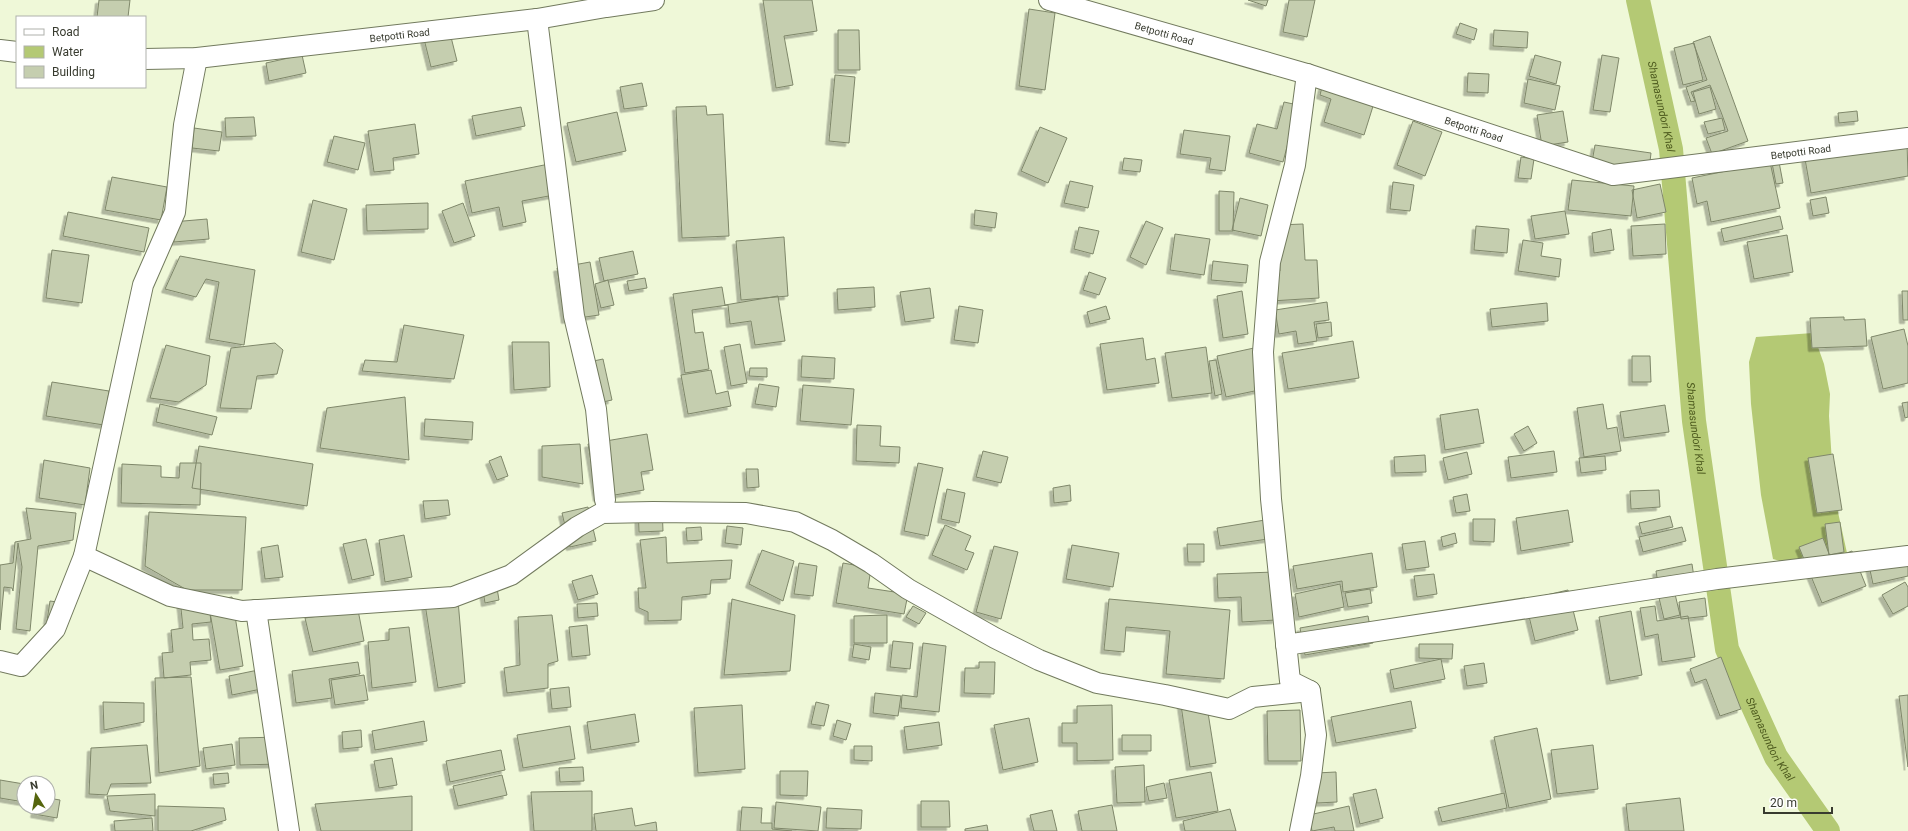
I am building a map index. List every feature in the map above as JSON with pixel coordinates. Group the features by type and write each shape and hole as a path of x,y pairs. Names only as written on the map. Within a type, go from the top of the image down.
{"street":[{"name":"Betpotti Road","path":"146,59 197,58 537,19 606,6 654,0"},
{"name":"Betpotti Road","path":"1049,0 1307,74 1613,175 1908,138"},
{"path":"537,19 574,316 596,409 605,500"},
{"path":"0,50 16,52"},
{"path":"0,661 21,666 55,629 84,556 143,284 175,212 184,125 197,58"},
{"path":"1307,74 1295,165 1270,262 1264,352 1271,499 1290,681 1310,691"},
{"path":"84,556 170,596 242,610 256,610 453,597 511,575 577,527 602,513 746,513 795,522 832,540 870,563 914,593 989,635 1039,660 1097,683 1165,695 1228,709 1253,696 1310,691"},
{"path":"1286,645 1716,579 1908,556"},
{"path":"256,610 289,831"},
{"path":"1300,831 1311,776 1316,736 1310,691"}],"water":[{"path":"1813,333 1824,364 1830,394 1829,416 1834,494 1847,553 1810,556 1783,562 1773,559 1761,495 1751,404 1749,362 1756,337"}],"building":[{"path":"99,0 130,0 128,16 97,16"},
{"path":"763,0 812,0 817,31 784,36 793,85 776,88"},
{"path":"1248,0 1268,0 1266,6"},
{"path":"1289,0 1315,0 1307,37 1283,32"},
{"path":"1029,9 1055,13 1045,90 1019,86"},
{"path":"1460,23 1477,29 1474,40 1456,34"},
{"path":"838,30 859,30 860,70 838,70"},
{"path":"1494,30 1528,32 1527,48 1493,46"},
{"path":"450,33 457,61 431,67 424,39"},
{"path":"1710,36 1748,141 1712,154 1706,138 1728,131 1721,112 1710,85 1691,92 1695,101 1691,102 1686,87 1707,80 1693,42"},
{"path":"1694,43 1703,80 1683,85 1674,48"},
{"path":"302,55 306,73 269,81 266,63"},
{"path":"1535,55 1561,62 1556,84 1529,76"},
{"path":"1602,55 1619,58 1610,112 1593,110"},
{"path":"1468,73 1489,74 1488,93 1467,92"},
{"path":"835,75 855,77 849,143 829,141"},
{"path":"1528,79 1560,86 1555,110 1524,103"},
{"path":"642,83 647,106 624,109 620,87"},
{"path":"1323,83 1374,103 1364,135 1324,122 1331,99 1320,95"},
{"path":"1710,87 1716,109 1699,114 1693,92"},
{"path":"1284,102 1298,105 1283,162 1249,153 1257,124 1277,129"},
{"path":"706,106 707,115 723,114 729,236 682,238 676,107"},
{"path":"521,107 525,126 476,136 472,116"},
{"path":"1563,111 1568,142 1542,146 1537,115"},
{"path":"1857,111 1858,121 1839,123 1838,113"},
{"path":"617,112 626,151 576,162 567,123"},
{"path":"254,117 256,136 226,137 225,118"},
{"path":"1722,118 1725,130 1708,134 1704,122"},
{"path":"1413,121 1442,132 1425,176 1397,165"},
{"path":"415,124 419,154 393,158 394,170 374,172 368,131"},
{"path":"1040,127 1067,138 1048,183 1021,171"},
{"path":"194,128 222,132 219,151 192,148"},
{"path":"1184,130 1230,136 1225,171 1209,169 1211,158 1180,154"},
{"path":"334,136 365,143 358,170 327,162"},
{"path":"1907,142 1908,176 1811,193 1805,159"},
{"path":"1595,145 1651,153 1649,170 1592,162"},
{"path":"1521,157 1534,159 1531,179 1518,178"},
{"path":"1124,158 1142,160 1140,172 1122,170"},
{"path":"1770,162 1780,208 1711,222 1707,201 1697,204 1692,178"},
{"path":"1779,162 1783,183 1776,184 1772,163"},
{"path":"549,164 554,195 522,201 526,222 503,227 499,207 472,213 465,181"},
{"path":"112,177 167,187 161,220 105,210"},
{"path":"1572,180 1634,186 1631,216 1568,210"},
{"path":"1070,181 1093,186 1088,208 1064,203"},
{"path":"1393,182 1414,185 1410,211 1390,209"},
{"path":"1660,184 1666,212 1637,218 1632,190"},
{"path":"1219,191 1234,192 1233,231 1219,231"},
{"path":"1826,197 1829,213 1813,216 1810,200"},
{"path":"1240,198 1268,205 1261,236 1232,230"},
{"path":"313,200 347,209 334,260 301,252"},
{"path":"428,203 428,229 367,231 366,205"},
{"path":"463,203 475,236 454,243 442,211"},
{"path":"975,210 997,213 995,228 974,225"},
{"path":"1565,211 1569,234 1535,239 1531,216"},
{"path":"68,212 149,228 144,252 63,236"},
{"path":"1780,216 1783,229 1724,242 1721,229"},
{"path":"207,219 209,239 174,242 172,222"},
{"path":"1146,221 1163,228 1146,265 1130,257"},
{"path":"1303,224 1305,260 1317,260 1319,298 1271,301 1269,271 1280,271 1278,225"},
{"path":"1665,224 1666,254 1633,256 1631,226"},
{"path":"1476,226 1509,229 1507,253 1474,250"},
{"path":"1079,227 1099,231 1093,254 1074,249"},
{"path":"1611,229 1614,250 1594,253 1592,233"},
{"path":"1175,234 1210,239 1204,275 1170,270"},
{"path":"1787,235 1793,272 1754,279 1747,242"},
{"path":"784,237 788,296 741,300 736,241"},
{"path":"1523,240 1543,243 1541,256 1561,259 1559,277 1518,271"},
{"path":"52,250 89,255 82,303 46,298"},
{"path":"633,251 638,274 604,281 599,258"},
{"path":"180,256 255,270 244,345 209,339 219,282 206,279 196,297 165,289"},
{"path":"1213,261 1248,265 1246,283 1211,280"},
{"path":"590,262 599,315 565,320 557,268"},
{"path":"1089,272 1106,278 1099,295 1083,290"},
{"path":"645,278 647,288 629,291 627,281"},
{"path":"608,280 614,305 601,308 595,284"},
{"path":"722,287 725,305 778,296 785,341 755,345 751,321 730,324 728,305 692,310 695,333 703,332 709,369 685,373 673,294"},
{"path":"874,287 875,307 838,310 837,289"},
{"path":"930,288 934,318 905,322 900,292"},
{"path":"1242,291 1248,334 1223,338 1217,296"},
{"path":"1902,291 1908,291 1908,320 1903,320"},
{"path":"1327,302 1329,320 1314,322 1317,341 1298,344 1296,331 1279,334 1275,310"},
{"path":"1547,303 1548,321 1492,327 1490,309"},
{"path":"959,306 983,310 978,343 954,340"},
{"path":"1106,306 1110,319 1090,324 1087,312"},
{"path":"1844,317 1844,320 1865,319 1867,346 1812,348 1810,318"},
{"path":"1331,322 1332,336 1318,338 1316,324"},
{"path":"404,325 464,335 454,379 362,371 365,360 397,362"},
{"path":"1904,329 1908,346 1908,383 1883,389 1871,337"},
{"path":"1143,338 1146,360 1155,358 1159,383 1107,390 1100,344"},
{"path":"1353,341 1359,378 1288,389 1282,353"},
{"path":"512,342 549,342 550,387 514,390"},
{"path":"275,343 283,350 277,374 257,376 251,409 220,408 231,348"},
{"path":"740,344 747,383 731,386 724,347"},
{"path":"166,345 210,356 206,385 179,402 150,398"},
{"path":"1206,347 1212,393 1172,398 1165,353"},
{"path":"1254,348 1264,389 1226,397 1217,356"},
{"path":"802,356 835,358 834,379 801,377"},
{"path":"1632,356 1650,356 1651,382 1632,382"},
{"path":"603,359 612,400 594,404 584,363"},
{"path":"1216,360 1222,394 1215,396 1209,361"},
{"path":"750,368 767,368 767,377 749,376"},
{"path":"711,370 716,394 728,391 731,406 688,414 681,375"},
{"path":"52,382 109,391 104,425 46,416"},
{"path":"759,384 779,387 776,407 755,404"},
{"path":"803,385 854,389 851,425 800,421"},
{"path":"405,397 409,460 320,448 327,408"},
{"path":"1908,402 1908,417 1905,418 1902,403"},
{"path":"160,404 217,417 212,435 156,422"},
{"path":"1603,404 1607,429 1617,427 1621,451 1584,457 1577,408"},
{"path":"1665,405 1669,432 1624,438 1620,412"},
{"path":"1478,409 1484,443 1445,450 1440,415"},
{"path":"425,419 473,422 472,440 424,436"},
{"path":"857,425 881,426 880,446 900,447 899,463 856,461"},
{"path":"1528,426 1537,443 1524,451 1514,434"},
{"path":"647,434 653,470 641,472 644,490 597,498 588,444"},
{"path":"580,444 583,484 542,477 542,446"},
{"path":"199,446 313,464 307,506 192,488"},
{"path":"983,451 1008,457 1001,483 976,477"},
{"path":"1554,451 1557,472 1511,478 1508,457"},
{"path":"1467,452 1472,474 1448,480 1443,458"},
{"path":"1833,454 1842,510 1817,513 1808,458"},
{"path":"1425,455 1426,472 1395,473 1394,457"},
{"path":"501,456 508,476 497,480 489,461"},
{"path":"1605,456 1606,470 1581,473 1579,458"},
{"path":"44,460 90,468 85,505 39,498"},
{"path":"180,463 201,463 200,505 121,503 122,464 161,466 161,477 179,478"},
{"path":"918,463 943,468 928,536 904,531"},
{"path":"746,469 758,469 759,487 747,488"},
{"path":"1070,485 1071,501 1054,503 1053,488"},
{"path":"947,489 965,493 959,523 941,519"},
{"path":"1659,490 1660,507 1631,509 1630,491"},
{"path":"1467,494 1470,511 1456,513 1453,497"},
{"path":"448,500 450,515 425,519 423,501"},
{"path":"662,506 663,531 639,532 638,507"},
{"path":"588,507 596,541 570,547 562,513"},
{"path":"26,508 76,513 73,540 38,546 30,631 16,629 22,567 18,543 13,591 12,588 4,587 0,630 0,565 13,563 15,542 31,539"},
{"path":"1568,510 1573,542 1521,551 1516,518"},
{"path":"149,512 246,517 242,590 187,590 145,566"},
{"path":"1670,516 1673,527 1642,534 1639,523"},
{"path":"1473,519 1495,519 1494,542 1473,541"},
{"path":"1265,520 1268,539 1220,546 1217,528"},
{"path":"1840,522 1844,552 1829,555 1825,524"},
{"path":"945,525 971,536 965,550 974,553 967,570 932,555"},
{"path":"727,526 743,528 741,545 725,543"},
{"path":"701,527 702,540 687,541 686,528"},
{"path":"1682,527 1686,541 1643,552 1639,537"},
{"path":"1455,533 1457,543 1443,547 1441,537"},
{"path":"404,535 412,577 385,582 379,540"},
{"path":"666,537 667,563 732,560 730,579 711,580 710,594 682,597 681,620 648,621 648,612 639,608 638,588 646,588 640,540"},
{"path":"1823,538 1831,559 1852,551 1866,586 1822,603 1799,547"},
{"path":"366,539 374,575 352,580 343,544"},
{"path":"1425,541 1429,567 1406,570 1402,544"},
{"path":"1187,544 1204,544 1204,562 1188,562"},
{"path":"278,545 283,577 265,579 261,548"},
{"path":"1072,545 1119,553 1113,587 1066,579"},
{"path":"994,546 1018,552 1001,619 976,612"},
{"path":"762,550 794,561 783,601 749,584"},
{"path":"1908,552 1908,576 1873,584 1868,561"},
{"path":"1372,553 1377,587 1343,592 1342,581 1297,589 1293,566"},
{"path":"799,563 817,566 813,596 794,594"},
{"path":"843,563 871,568 868,588 908,594 904,614 836,603"},
{"path":"1692,564 1695,584 1659,591 1656,571"},
{"path":"1275,572 1276,620 1242,622 1241,597 1218,598 1217,574"},
{"path":"1434,574 1437,594 1417,597 1414,576"},
{"path":"592,575 598,594 578,600 572,581"},
{"path":"495,576 499,600 485,603 481,579"},
{"path":"1905,582 1908,587 1908,606 1893,614 1882,595"},
{"path":"1340,584 1344,607 1299,617 1295,594"},
{"path":"1370,589 1372,603 1348,607 1345,593"},
{"path":"1568,590 1578,630 1535,641 1525,600"},
{"path":"1675,594 1680,615 1664,619 1659,598"},
{"path":"208,596 211,622 192,624 193,640 209,639 211,660 190,662 191,675 164,678 162,653 173,652 171,630 183,628 180,599"},
{"path":"232,597 243,666 220,670 208,601"},
{"path":"1705,598 1707,616 1681,619 1679,602"},
{"path":"732,599 795,615 790,671 724,675"},
{"path":"1109,599 1230,610 1224,679 1166,674 1170,631 1126,627 1124,652 1104,650"},
{"path":"458,600 465,683 438,688 425,604"},
{"path":"50,601 64,603 61,623 47,621"},
{"path":"597,603 598,616 578,618 577,604"},
{"path":"913,606 926,613 919,624 906,617"},
{"path":"1655,606 1657,621 1688,616 1695,657 1662,662 1658,634 1645,637 1640,608"},
{"path":"358,610 364,641 313,652 305,618"},
{"path":"1631,611 1642,675 1610,681 1599,617"},
{"path":"552,615 558,661 548,664 548,688 507,693 504,668 520,665 518,617"},
{"path":"887,615 887,643 854,643 854,616"},
{"path":"1368,616 1373,643 1305,655 1300,628"},
{"path":"587,625 590,655 572,657 569,627"},
{"path":"409,627 416,682 372,688 368,642 389,640 389,629"},
{"path":"893,641 913,643 910,669 890,667"},
{"path":"923,643 946,646 939,712 901,708 902,695 917,697"},
{"path":"854,644 871,647 869,660 852,657"},
{"path":"1419,644 1453,644 1452,659 1419,658"},
{"path":"1721,657 1741,709 1720,716 1706,679 1695,683 1690,669"},
{"path":"1441,659 1445,679 1394,689 1390,670"},
{"path":"358,662 360,674 329,679 332,698 296,703 292,671"},
{"path":"979,662 995,662 994,694 964,693 965,668 979,668"},
{"path":"1484,663 1487,683 1467,686 1464,666"},
{"path":"268,668 271,687 232,695 229,676"},
{"path":"364,675 368,700 335,705 331,680"},
{"path":"191,677 200,766 159,773 155,678"},
{"path":"569,687 571,707 552,709 550,689"},
{"path":"875,693 901,696 898,716 873,713"},
{"path":"1908,695 1908,767 1899,696"},
{"path":"1206,700 1216,763 1190,767 1181,705"},
{"path":"1411,701 1416,728 1336,743 1331,717"},
{"path":"103,702 144,703 144,722 104,730"},
{"path":"816,702 829,705 824,726 811,724"},
{"path":"742,705 745,769 698,773 694,708"},
{"path":"1112,705 1113,760 1077,761 1077,743 1062,743 1062,723 1077,723 1077,706"},
{"path":"1300,710 1301,761 1268,761 1267,711"},
{"path":"635,714 639,742 591,750 587,722"},
{"path":"1029,718 1038,762 1003,770 994,725"},
{"path":"837,720 851,724 846,740 833,736"},
{"path":"424,721 427,741 375,750 372,731"},
{"path":"939,722 942,745 907,750 904,727"},
{"path":"570,726 575,759 523,768 517,735"},
{"path":"1537,728 1551,799 1509,808 1494,737"},
{"path":"361,730 362,747 343,749 342,732"},
{"path":"1122,735 1151,735 1151,751 1122,751"},
{"path":"280,737 281,764 240,765 239,738"},
{"path":"232,744 235,765 206,769 203,748"},
{"path":"147,745 151,783 111,784 107,795 89,794 91,748"},
{"path":"1593,745 1598,789 1557,794 1551,750"},
{"path":"854,746 872,746 872,761 854,760"},
{"path":"501,750 505,770 450,782 446,761"},
{"path":"392,758 397,785 379,788 374,761"},
{"path":"1144,765 1145,802 1117,803 1115,767"},
{"path":"583,767 584,781 560,782 559,768"},
{"path":"780,771 808,771 807,796 780,795"},
{"path":"1211,772 1218,811 1176,818 1169,780"},
{"path":"1336,772 1337,802 1317,803 1316,773"},
{"path":"228,773 229,783 214,785 213,774"},
{"path":"502,775 507,795 458,806 453,786"},
{"path":"0,780 16,783 16,801 0,798"},
{"path":"1164,783 1167,798 1149,801 1146,787"},
{"path":"1376,789 1383,818 1360,824 1353,794"},
{"path":"592,791 592,831 534,831 531,792"},
{"path":"1504,793 1507,808 1442,822 1438,808"},
{"path":"155,794 155,816 110,811 107,796"},
{"path":"412,796 412,831 321,831 315,804"},
{"path":"1680,798 1684,831 1629,831 1626,804"},
{"path":"56,799 60,800 57,818 40,815 56,815"},
{"path":"921,801 949,801 950,827 921,827"},
{"path":"776,802 821,807 818,831 774,828"},
{"path":"1112,805 1117,831 1082,831 1078,811"},
{"path":"158,806 224,808 226,820 191,831 158,831"},
{"path":"1349,806 1354,831 1335,831 1334,827 1312,831 1309,815"},
{"path":"742,807 762,808 761,823 772,823 772,829 792,831 740,831"},
{"path":"632,808 635,826 656,822 657,831 596,831 594,814"},
{"path":"827,808 862,810 861,829 826,828"},
{"path":"1230,809 1236,831 1185,831 1183,821"},
{"path":"1052,810 1057,831 1034,831 1030,815"},
{"path":"152,818 153,831 115,831 114,821"},
{"path":"987,825 988,831 965,831 965,829"}],"waterway":[{"name":"Shamasundori Khal","path":"1638,0 1671,149 1694,421 1727,649 1776,757 1828,831"}]}
